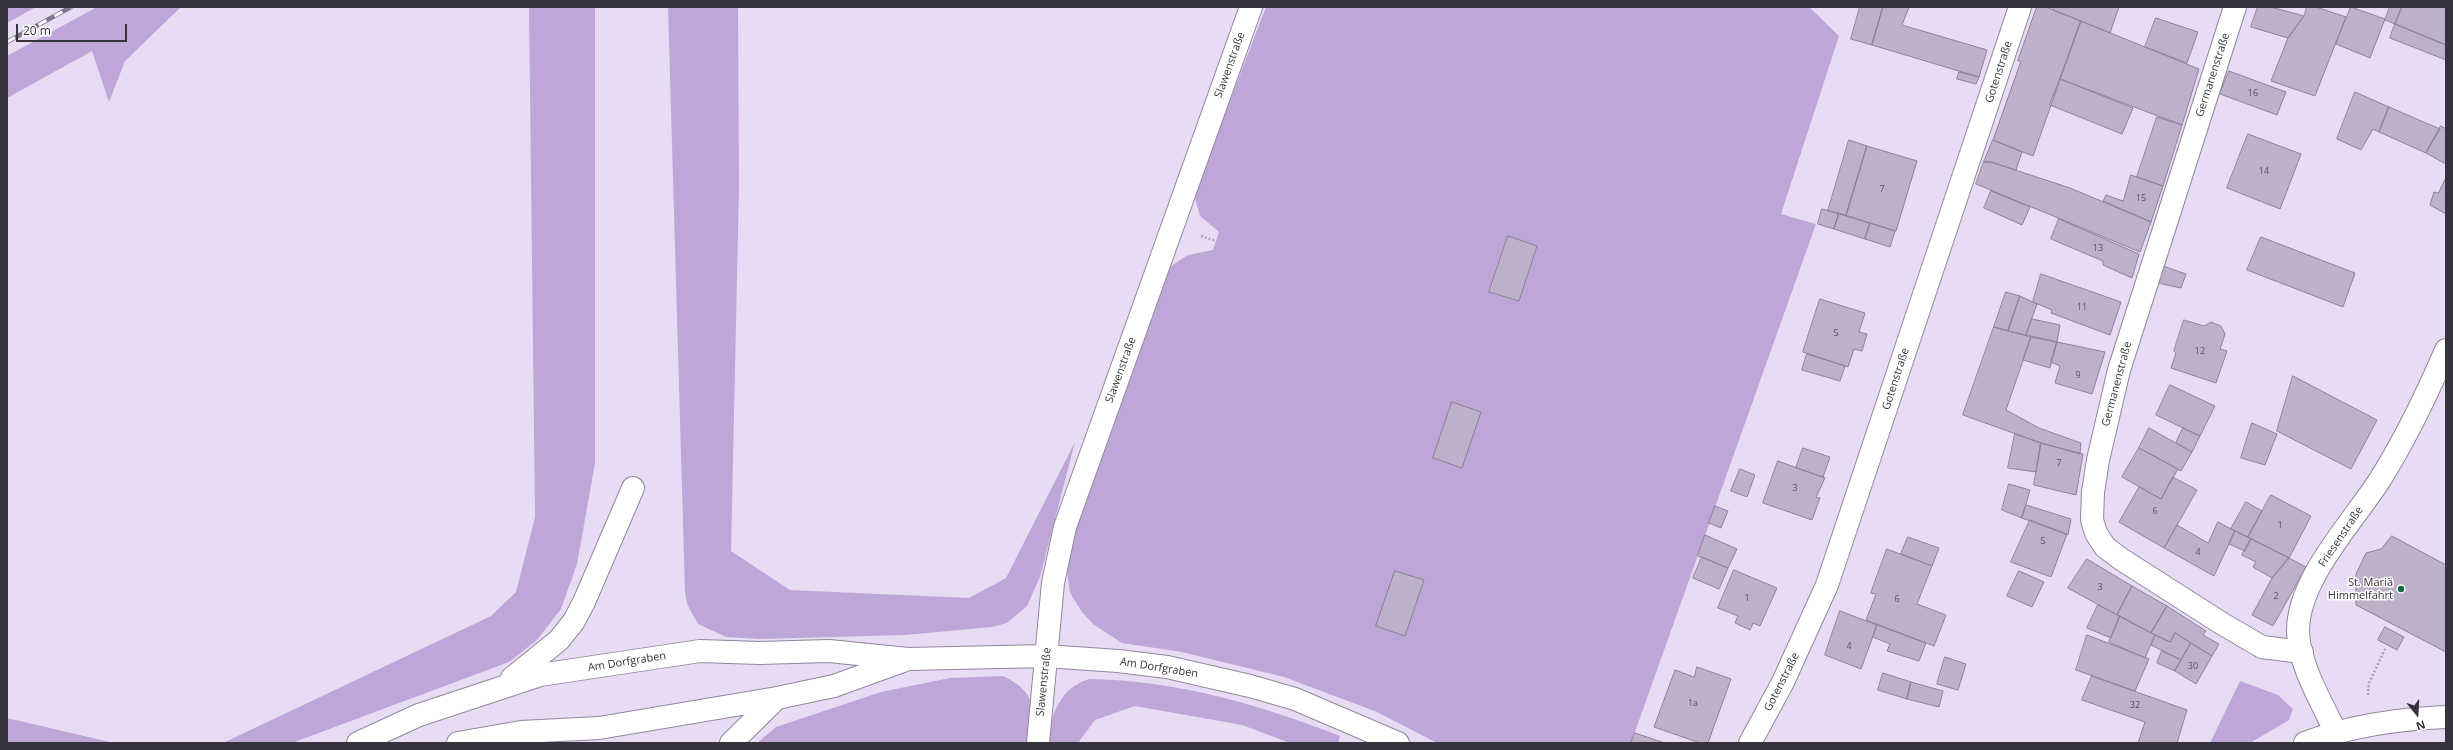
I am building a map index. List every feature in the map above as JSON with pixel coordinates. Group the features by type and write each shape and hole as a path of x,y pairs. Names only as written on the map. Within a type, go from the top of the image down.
{"street":[{"name":"Slawenstraße","path":"1038,743 1053,583 1064,527 1251,7"},
{"name":"Gotenstraße","path":"1750,743 1783,682 1827,584 2020,7"},
{"name":"Germanenstraße","path":"2235,7 2119,370 2098,460 2093,492 2092,520 2096,533 2105,547 2121,559 2221,623 2262,647 2302,652"},
{"name":"Friesenstraße","path":"2336,733 2302,652 2298,632 2299,612 2309,588 2325,559 2382,477 2425,397 2446,350"},
{"path":"498,687 540,657 559,640 574,621 584,602 633,488"},
{"name":"Am Dorfgraben","path":"358,743 419,714 498,687 540,675 700,651 759,653 829,651 908,659 1046,656 1118,661 1167,667 1243,684 1295,700 1398,743"},
{"name":"Am Dorfgraben","path":"458,743 520,732 599,728 777,698 834,686 908,659"},
{"path":"731,743 777,698"},
{"path":"2305,743 2336,733 2397,720 2446,717"}],"path":[{"path":"2369,683 2386,647"}],"shaded area":[{"path":"7,7 36,7 7,23"},
{"path":"97,7 181,7 125,61 109,102 92,51 7,98 7,56"},
{"path":"529,7 595,7 595,463 577,564 561,609 537,640 509,662 292,743 223,743 491,616 516,592 535,517"},
{"path":"668,7 738,7 739,186 731,551 790,590 969,598 1006,578 1075,442 1040,577 1027,606 1007,623 992,627 905,635 760,639 726,637 698,624 687,604 685,592"},
{"path":"1266,7 1809,7 1839,36 1781,214 1816,224 1631,743 1437,743 1377,712 1284,677 1182,652 1122,643 1093,624 1082,612 1070,593 1067,571 1070,544 1168,268 1188,255 1213,250 1219,232 1200,216 1194,194"},
{"path":"1003,676 1023,689 1031,703 1032,720 1030,743 757,743 776,727 881,692 950,678"},
{"path":"1089,679 1121,680 1153,684 1217,696 1280,714 1340,736 1338,743 1290,743 1242,725 1135,706 1095,720 1078,743 1048,743 1049,732 1055,712 1064,696 1079,683"},
{"path":"2240,681 2278,695 2293,709 2289,720 2250,743 2210,743"},
{"path":"7,718 114,743 7,743"}],"building":[{"path":"1860,7 1883,7 1872,45 1851,39"},
{"path":"1883,7 1909,7 1902,25 1987,50 1979,77 1872,45"},
{"path":"2037,7 2046,7 2081,21 2033,156 1993,140 2021,61 2018,61"},
{"path":"2054,7 2119,7 2110,33 2053,10"},
{"path":"2258,7 2271,7 2304,16 2288,38 2251,27"},
{"path":"2307,7 2316,7 2346,17 2315,96 2271,81 2288,38 2304,16"},
{"path":"2351,7 2385,19 2370,58 2336,44"},
{"path":"2390,7 2402,7 2395,24 2385,20"},
{"path":"2402,7 2446,7 2446,45 2395,24"},
{"path":"2156,18 2198,32 2187,63 2145,47"},
{"path":"2081,21 2199,69 2182,125 2060,79"},
{"path":"2395,24 2446,45 2446,60 2390,38"},
{"path":"2229,71 2286,92 2277,115 2220,94"},
{"path":"1959,72 1979,77 1976,84 1957,79"},
{"path":"2060,79 2133,108 2122,134 2050,105"},
{"path":"2355,92 2389,107 2379,132 2373,129 2361,150 2337,139"},
{"path":"2389,107 2440,129 2426,153 2379,132"},
{"path":"2157,117 2182,125 2163,186 2137,177"},
{"path":"2441,126 2446,129 2446,164 2426,153"},
{"path":"2248,134 2301,154 2280,209 2227,188"},
{"path":"1849,140 1867,146 1846,216 1828,211"},
{"path":"1993,140 2022,152 2016,170 1991,162 1984,162"},
{"path":"1867,146 1917,161 1896,231 1846,216"},
{"path":"1984,162 1991,162 2070,188 2151,222 2140,252 1976,184"},
{"path":"2131,175 2163,186 2151,222 2103,201 2106,195 2123,201"},
{"path":"2446,178 2446,214 2430,205 2434,192 2438,193"},
{"path":"1991,191 2030,207 2022,225 1984,208"},
{"path":"1822,209 1839,213 1834,229 1818,224"},
{"path":"1839,213 1870,223 1865,239 1834,229"},
{"path":"2059,219 2139,254 2132,278 2103,265 2103,261 2051,239"},
{"path":"1870,223 1895,231 1890,247 1865,239"},
{"path":"1508,236 1537,246 1519,301 1489,292"},
{"path":"2261,237 2355,273 2343,307 2247,270"},
{"path":"2163,266 2186,274 2181,288 2158,283"},
{"path":"2041,274 2121,302 2110,335 2051,313 2052,310 2033,302"},
{"path":"2006,292 2020,296 2008,331 1994,327"},
{"path":"2020,296 2037,304 2026,335 2008,331"},
{"path":"1820,299 1865,313 1859,332 1867,334 1862,351 1854,349 1848,367 1803,352"},
{"path":"2032,319 2060,325 2057,342 2026,335"},
{"path":"2184,320 2204,326 2211,322 2221,326 2225,334 2220,349 2227,351 2216,383 2171,368 2176,353 2174,351"},
{"path":"1994,327 2031,337 2006,410 2039,428 2081,443 2080,454 2041,443 1963,415"},
{"path":"2031,337 2057,342 2050,368 2023,360"},
{"path":"2057,342 2105,352 2092,394 2055,383 2060,366 2051,362"},
{"path":"1807,354 1845,366 1840,381 1802,370"},
{"path":"2293,376 2377,420 2351,469 2277,431"},
{"path":"2170,385 2215,406 2200,436 2156,415"},
{"path":"1452,402 1481,412 1462,468 1433,458"},
{"path":"2252,423 2277,434 2265,465 2241,458"},
{"path":"2149,428 2192,452 2181,471 2139,448"},
{"path":"2183,428 2200,436 2192,452 2176,443"},
{"path":"2015,434 2041,443 2036,472 2008,468"},
{"path":"2041,443 2083,454 2076,495 2034,485"},
{"path":"1803,448 1830,457 1823,477 1796,468"},
{"path":"2139,448 2178,469 2161,499 2122,477"},
{"path":"1778,461 1825,478 1816,497 1820,498 1812,520 1763,503"},
{"path":"1740,469 1755,475 1747,497 1731,491"},
{"path":"2173,477 2197,490 2164,548 2119,522 2139,487 2161,499"},
{"path":"2009,484 2030,490 2022,518 2002,510"},
{"path":"2271,495 2311,516 2289,558 2248,537"},
{"path":"2246,502 2262,511 2248,537 2231,529"},
{"path":"2026,505 2071,519 2068,535 2022,518"},
{"path":"1715,506 1728,511 1721,528 1709,523"},
{"path":"2030,520 2067,534 2051,577 2011,562"},
{"path":"2218,522 2235,531 2214,576 2164,548 2177,525 2208,543"},
{"path":"2235,531 2251,539 2245,551 2229,544"},
{"path":"1705,535 1737,549 1728,568 1698,556"},
{"name":"St. Mariä Himmelfahrt","path":"2392,536 2446,565 2446,652 2356,605 2356,574 2366,553 2381,549"},
{"path":"1908,537 1939,548 1932,566 1901,554"},
{"path":"2251,539 2289,558 2272,578 2253,567 2256,562 2242,555"},
{"path":"1887,549 1932,566 1917,604 1946,615 1934,646 1866,620 1876,594 1871,593"},
{"path":"1702,557 1728,568 1719,589 1693,578"},
{"path":"2289,558 2306,567 2273,626 2252,615 2272,578"},
{"path":"2087,559 2132,586 2117,615 2068,588"},
{"path":"1734,570 1777,588 1760,626 1753,623 1750,630 1735,623 1738,616 1718,608"},
{"path":"1395,571 1424,580 1405,636 1376,626"},
{"path":"2019,571 2044,582 2032,607 2007,596"},
{"path":"2132,586 2167,606 2151,633 2117,615"},
{"path":"2098,605 2120,616 2111,638 2087,628"},
{"path":"2167,606 2206,631 2203,635 2219,644 2212,656 2175,633 2170,642 2151,633"},
{"path":"1840,611 1877,625 1861,669 1825,655"},
{"path":"2120,616 2155,635 2145,658 2109,642"},
{"path":"1877,625 1926,643 1919,661 1887,651 1890,644 1873,637"},
{"path":"2385,627 2404,637 2397,650 2378,640"},
{"path":"2175,633 2191,643 2181,660 2151,645 2155,635 2170,642"},
{"path":"2087,635 2149,659 2135,691 2076,670"},
{"path":"2191,643 2212,656 2196,684 2175,671"},
{"path":"2162,651 2181,660 2175,671 2157,663"},
{"path":"1945,657 1966,664 1958,690 1937,684"},
{"path":"1697,667 1731,679 1708,743 1700,743 1654,727 1675,670 1694,677"},
{"path":"1883,673 1911,682 1907,699 1878,690"},
{"path":"2092,676 2187,710 2177,743 2138,743 2145,722 2082,700"},
{"path":"1911,682 1943,691 1939,707 1907,699"},
{"path":"1635,733 1665,743 1631,743"}],"railway":[{"path":"7,42 71,7"}],"place":[{"name":"St. Mariä Himmelfahrt","path":"2401,589"}]}
